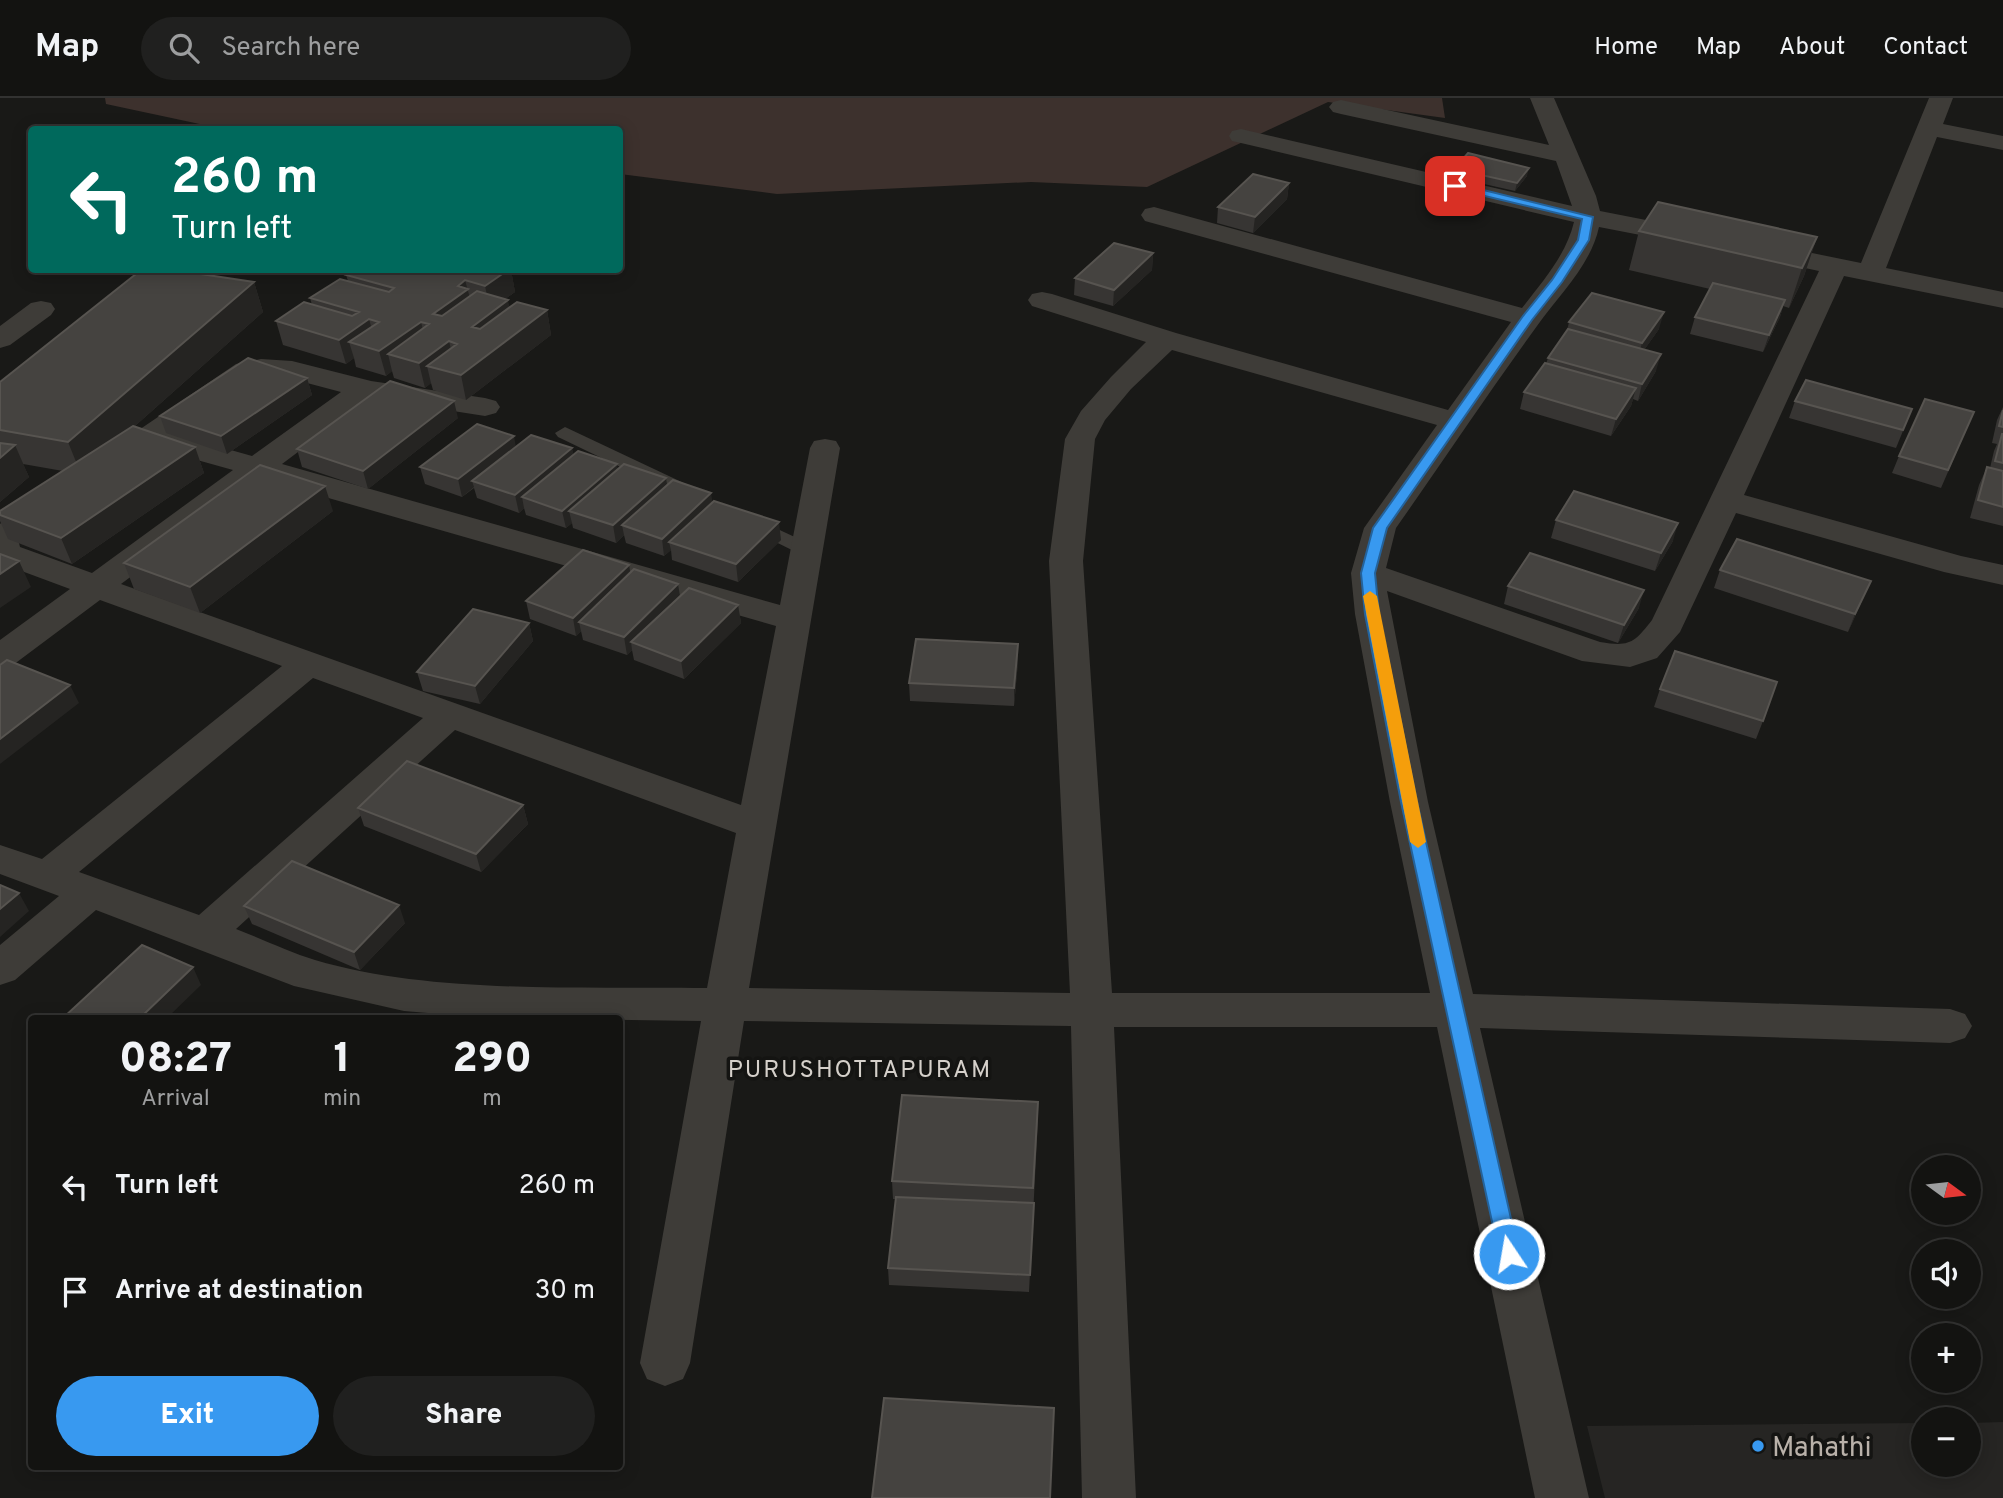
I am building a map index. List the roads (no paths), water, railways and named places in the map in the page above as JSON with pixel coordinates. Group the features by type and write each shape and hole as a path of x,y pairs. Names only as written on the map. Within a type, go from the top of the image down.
{"street":[{"path":"1542,98 1583,196 1588,217 1583,240 1557,282 1528,318 1380,528 1368,573 1375,627 1455,1010 1562,1498"},
{"path":"1871,273 1941,98"},
{"path":"1341,107 1566,156"},
{"path":"1929,128 2003,143"},
{"path":"1241,135 1588,217 1711,241"},
{"path":"1154,215 1528,318"},
{"path":"1738,246 2003,300"},
{"path":"1368,573 1595,653 1627,658 1646,651 1668,624 1835,266"},
{"path":"1042,300 1166,339 1455,421"},
{"path":"0,339 41,309"},
{"path":"1109,1498 1092,1010 1066,562 1080,439 1092,417 1121,383 1166,339"},
{"path":"485,407 365,388 291,370 261,366 246,370 22,522 2,541 4,553 758,826"},
{"path":"0,657 254,467 365,388"},
{"path":"151,437 795,620"},
{"path":"665,1363 725,1004 825,448"},
{"path":"1726,500 1956,565 2003,575"},
{"path":"46,877 307,664"},
{"path":"205,933 449,715"},
{"path":"0,859 205,933 309,975 404,995 487,1001 1092,1010 1455,1010 1950,1026"},
{"path":"0,970 89,893"}],"lane":[{"path":"565,433 807,550"}],"place":[{"name":"Mahathi","path":"1758,1446"}],"district":[{"name":"PURUSHOTTAPURAM","path":"860,1069"}]}
